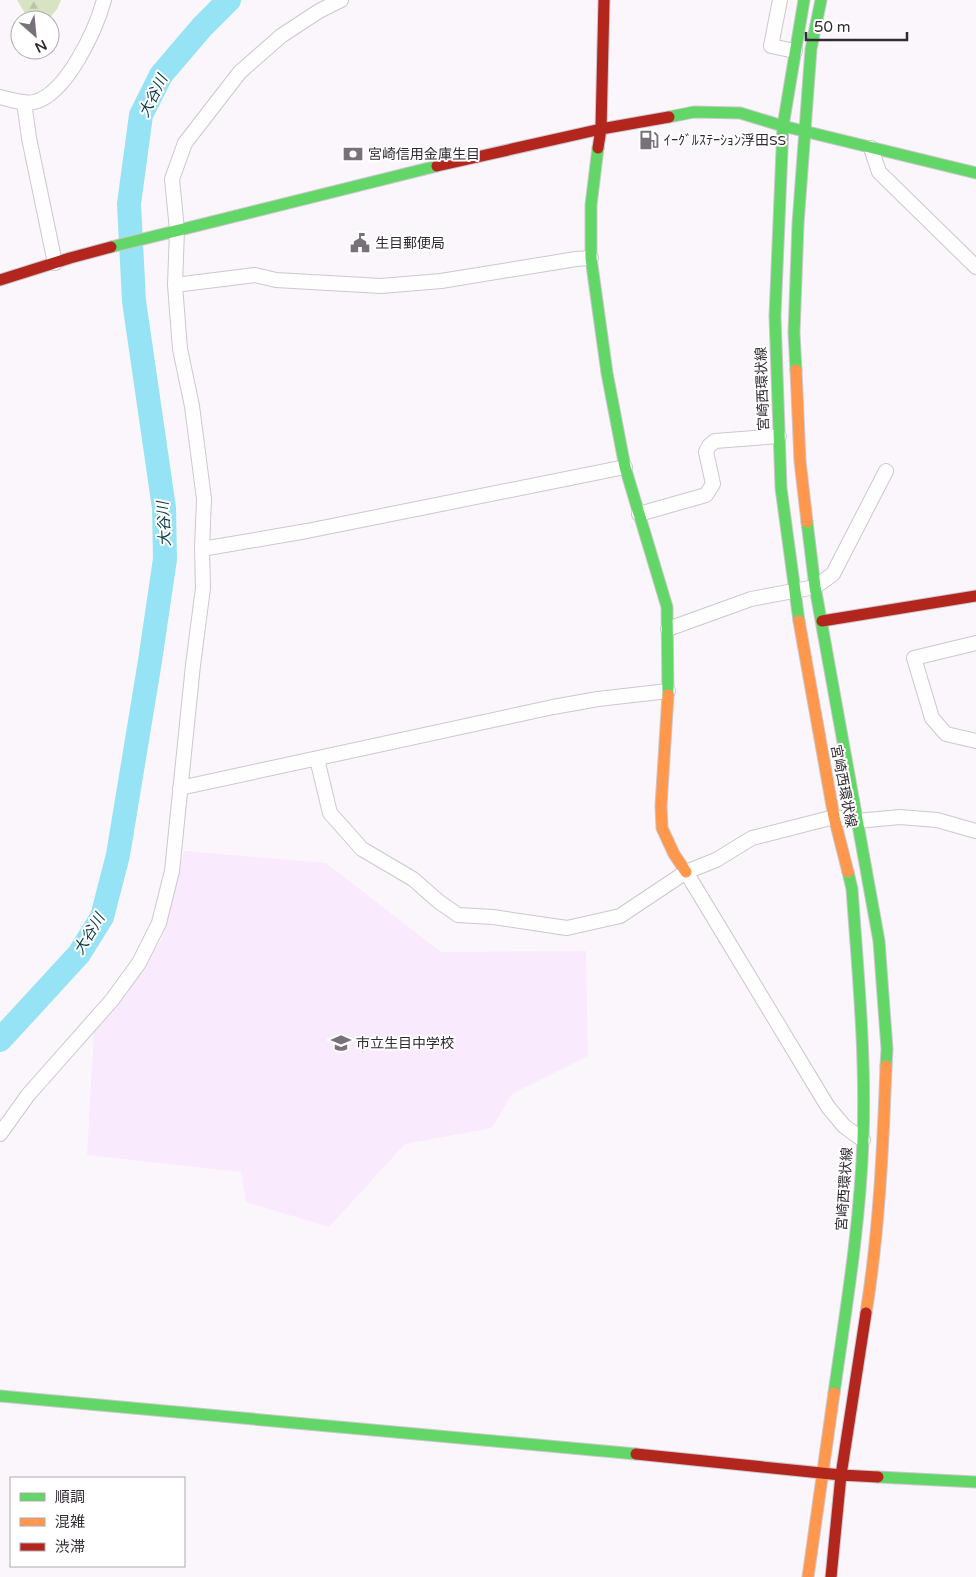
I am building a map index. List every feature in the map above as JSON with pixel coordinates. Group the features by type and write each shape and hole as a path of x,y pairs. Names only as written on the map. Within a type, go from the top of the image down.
{"main road":[{"path":"604,0 601,128 591,205 591,258 608,373 626,467 667,607 668,691 660,806 662,828 674,854 686,872"},
{"name":"宮崎西環状線","path":"804,0 784,126 775,316 781,488 794,592 834,817 852,889 864,1049 863,1140 856,1237 808,1577"},
{"name":"宮崎西環状線","path":"820,0 811,49 804,131 794,334 800,462 815,587 879,941 887,1049 883,1148 872,1277 841,1475 831,1577"},
{"path":"0,280 70,258 407,173 601,128 694,112 740,113 784,126 976,173"},
{"path":"822,621 976,596"},
{"path":"0,1396 841,1475 976,1482"}],"street":[{"path":"0,97 24,102 35,102 52,92 64,79 89,40 104,0"},
{"path":"0,1134 28,1095 112,1000 138,963 159,923 172,871 193,665 203,588 204,499 192,406 180,349 175,285 177,230 172,179 185,143 240,72 281,36 319,11 341,0"},
{"path":"780,0 771,46 795,48"},
{"path":"24,102 29,138 55,263"},
{"path":"871,148 879,172 976,267"},
{"path":"175,285 255,275 276,280 381,286 441,281 591,258"},
{"path":"639,514 706,495 713,484 706,452 715,441 779,436"},
{"path":"202,549 316,530 626,467"},
{"path":"668,629 752,599 815,587 833,574 886,471"},
{"path":"976,643 914,658 932,718 946,734 976,741"},
{"path":"180,788 552,707 598,699 668,691"},
{"path":"317,759 330,813 362,849 413,879 438,901 458,915 493,917 567,928 620,916 686,872 716,860 752,838 834,817 857,821 900,817 937,820 976,831"},
{"path":"686,872 828,1107 844,1126 863,1140"}],"shaded area":[{"name":"市立生目中学校","path":"184,851 326,863 441,952 586,951 588,1056 512,1094 492,1128 405,1144 329,1227 246,1202 241,1172 87,1155 94,1031 161,941"}],"green space":[{"path":"17,0 61,0 56,10 23,10"}],"waterway":[{"name":"大谷川","path":"0,1040 79,954 102,917 118,855 165,559 164,508 134,301 129,204 141,115 161,75 202,27 229,0"}],"traffic: fast":[{"path":"799,621 781,488 775,316 783,126 804,0"},
{"path":"796,370 794,333 798,224 811,49 821,0"},
{"path":"669,117 694,112 740,113 783,126 976,173"},
{"path":"598,148 591,205 591,258 607,373 625,467 667,607 668,695"},
{"path":"111,247 437,166"},
{"path":"807,522 815,587 879,941 887,1049 886,1066"},
{"path":"834,1393 856,1235 864,1109 861,1014 852,889 848,872"},
{"path":"0,1396 636,1454"},
{"path":"878,1477 976,1482"}],"traffic: slow":[{"path":"796,370 800,461 807,522"},
{"path":"799,621 834,817 848,872"},
{"path":"668,695 661,806 662,828 674,854 686,872"},
{"path":"866,1313 877,1221 886,1066"},
{"path":"808,1577 834,1393"}],"traffic: jam":[{"path":"598,148 601,129 604,0"},
{"path":"437,166 601,129 669,117"},
{"path":"0,280 111,247"},
{"path":"822,621 976,596"},
{"path":"831,1577 841,1475 866,1313"},
{"path":"636,1454 841,1475 878,1477"}],"place":[{"name":"ｲｰｸﾞﾙｽﾃｰｼｮﾝ浮田SS","path":"649,140"},
{"name":"宮崎信用金庫生目","path":"353,154"},
{"name":"生目郵便局","path":"360,243"},
{"name":"市立生目中学校","path":"341,1043"}]}
